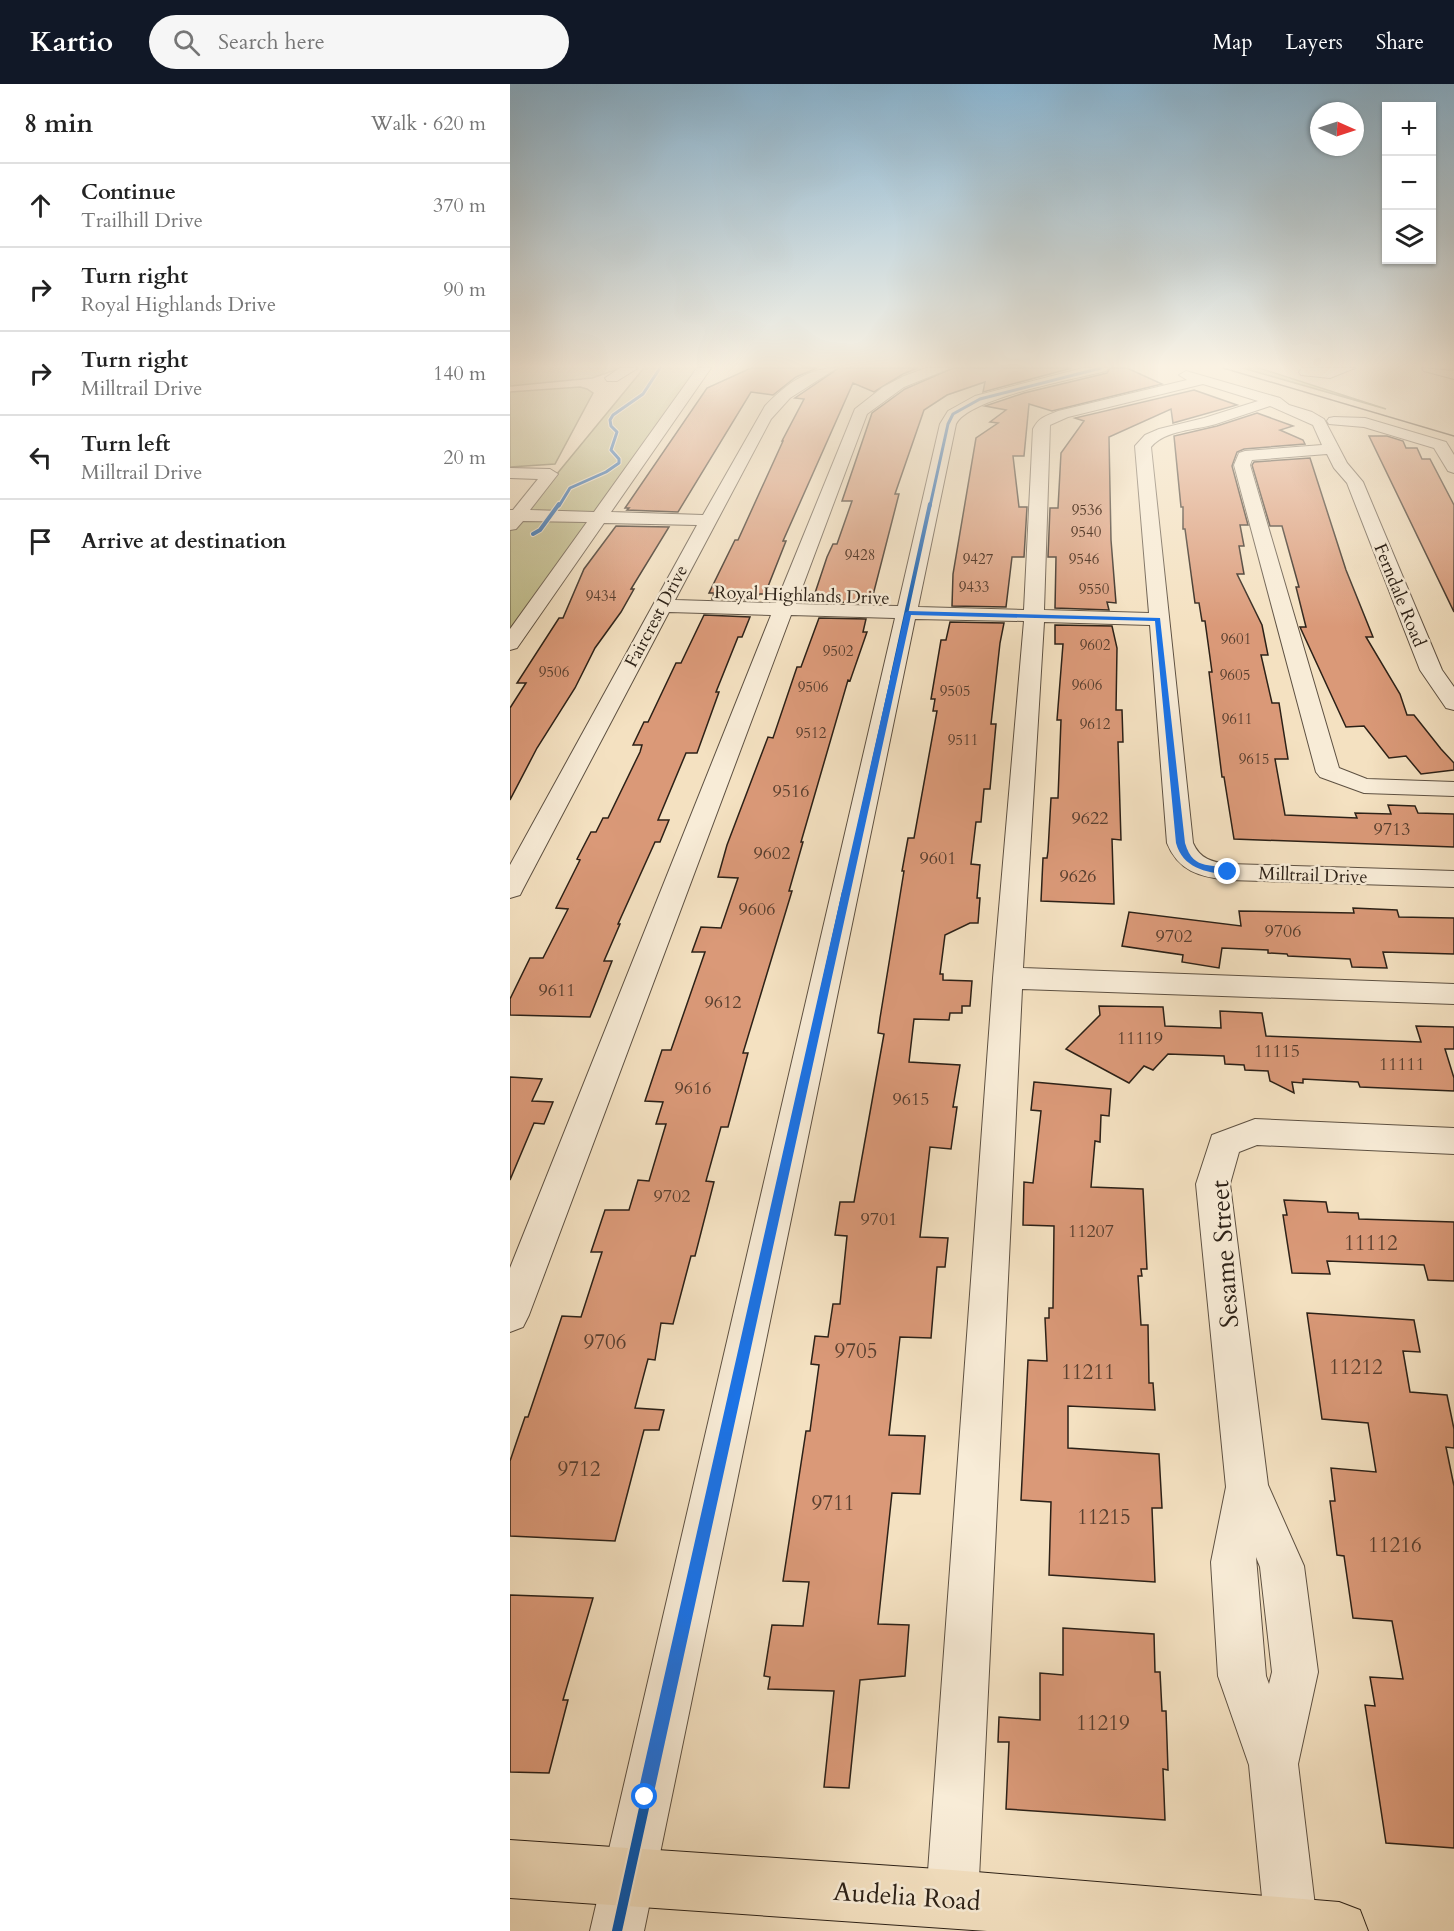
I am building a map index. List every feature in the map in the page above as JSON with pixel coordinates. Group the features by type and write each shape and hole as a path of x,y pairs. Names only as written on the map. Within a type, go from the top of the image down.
{"main road":[{"name":"Audelia Road","path":"510,1869 622,1905 952,1899 1315,1929"}],"street":[{"path":"510,644 644,454"},
{"name":"Faircrest Drive","path":"510,889 744,454"},
{"path":"510,1315 844,454"},
{"path":"622,1905 942,454"},
{"path":"952,1899 1008,978 1034,616 1040,454"},
{"name":"Milltrail Drive","path":"1144,454 1180,843 1184,854 1194,864 1209,870 1228,872 1454,879"},
{"path":"1255,454 1245,456 1242,465 1328,772 1364,786 1454,789"},
{"name":"Ferndale Road","path":"1335,454 1340,465 1355,482 1431,670 1454,703"},
{"name":"Ferndale Road","path":"1348,454 1355,466 1355,482"},
{"path":"1446,454 1454,468"},
{"path":"510,473 550,474 513,519"},
{"path":"513,519 707,520"},
{"name":"Royal Highlands Drive","path":"661,606 1158,619"},
{"path":"1008,978 1454,994"},
{"name":"Sesame Street","path":"1315,1929 1274,1765 1242,1676 1233,1562 1246,1487 1214,1184 1224,1144 1255,1132 1454,1141"}],"shaded area":[{"path":"510,454 560,454 555,464 510,467"},
{"path":"573,454 644,454 510,648 510,531"}],"building":[{"path":"662,454 713,454 678,512 627,510 629,508 625,508"},
{"path":"777,454 821,454 783,541 786,541 765,594 759,594 757,600 712,599 714,593 709,593 735,540 738,540"},
{"path":"858,454 909,454 895,494 899,494 871,603 825,602 827,596 814,596 827,557 833,544 837,544 852,501 842,501"},
{"path":"973,454 1024,454 1013,456 1019,507 1027,507 1024,557 1012,557 1006,607 952,606 953,574"},
{"path":"1061,454 1109,454 1111,540 1116,603 1107,602 1109,610 1055,608 1056,557 1048,557 1050,508 1058,508"},
{"path":"1176,454 1236,454 1232,466 1248,525 1240,525 1244,546 1239,546 1244,574 1237,574 1262,625 1268,655 1261,655 1272,703 1279,703 1288,759 1275,759 1285,815 1357,818 1355,813 1391,814 1388,805 1415,806 1418,813 1454,814 1454,847 1234,839 1224,777 1222,777 1205,621 1202,621 1199,603 1195,603 1185,529 1183,529 1183,507 1181,507"},
{"path":"1378,454 1420,454 1422,459 1430,459 1454,505 1454,612"},
{"path":"1310,458 1346,570 1373,637 1366,637 1400,694 1407,715 1414,715 1454,763 1454,770 1421,774 1406,756 1389,758 1364,726 1346,727 1300,627 1306,627 1296,587 1299,587 1282,526 1270,526 1252,465 1254,462"},
{"path":"616,526 669,527 631,589 634,589 621,612 595,648 575,688 537,748 510,800 510,708 526,683 517,683 559,618 563,618 584,569"},
{"path":"704,615 750,617 742,637 738,637 716,692 719,692 697,753 686,753 658,820 669,820 660,842 655,842 618,924 620,924 604,961 612,961 590,1017 510,1015 510,999 530,958 543,958 568,909 556,908 580,860 577,859 591,832 596,832 603,818 608,818 642,745 633,745 644,722 648,722 676,663 681,663"},
{"path":"819,618 866,619 863,632 867,632 850,681 848,680 801,842 803,842 789,891 792,891 743,1053 748,1053 728,1127 721,1127 706,1181 714,1182 695,1256 691,1256 673,1324 661,1323 655,1360 648,1359 635,1408 664,1410 659,1430 644,1430 615,1541 510,1536 510,1461 525,1417 528,1417 562,1316 581,1317 602,1252 591,1252 605,1210 629,1210 638,1180 649,1181 666,1124 656,1124 663,1102 645,1101 662,1050 671,1050 705,952 692,952 701,927 721,928 738,878 718,877 727,845 768,737 773,738 797,667 801,667"},
{"path":"950,622 1004,623 991,724 996,724 990,789 984,789 981,822 976,822 971,864 980,865 977,898 980,898 978,923 970,923 945,935 940,974 943,974 943,980 972,981 970,1006 962,1006 962,1013 950,1013 949,1020 914,1019 909,1062 960,1065 953,1107 957,1107 951,1149 930,1147 920,1237 948,1238 945,1267 937,1267 931,1338 900,1337 889,1435 925,1436 920,1494 892,1493 878,1624 909,1625 905,1676 860,1680 849,1788 824,1787 834,1691 768,1689 770,1677 764,1676 772,1625 803,1626 809,1582 783,1581 806,1431 810,1431 819,1365 811,1364 815,1336 828,1337 833,1304 840,1304 847,1236 835,1235 840,1202 854,1202 884,1034 878,1033 904,871 902,871 908,838 914,838 937,711 933,711 935,699 931,699 941,640 946,640"},
{"path":"1055,625 1112,626 1117,648 1116,710 1122,710 1123,742 1118,742 1121,840 1112,839 1114,904 1041,901 1043,858 1047,858 1048,851 1051,798 1058,798 1061,720 1057,720 1063,644 1055,644"},
{"path":"1353,908 1397,910 1399,917 1454,918 1454,954 1383,952 1387,968 1352,967 1350,959 1288,956 1287,954 1268,953 1268,950 1222,948 1219,968 1182,962 1183,955 1122,946 1129,912 1241,926 1239,911 1354,913"},
{"path":"1099,1006 1163,1007 1165,1026 1221,1028 1220,1011 1262,1013 1266,1036 1421,1042 1416,1026 1454,1027 1454,1049 1445,1049 1454,1078 1454,1091 1360,1087 1358,1082 1303,1079 1303,1083 1292,1082 1294,1093 1270,1081 1268,1071 1245,1070 1244,1065 1225,1064 1224,1056 1168,1054 1153,1070 1144,1066 1129,1083 1066,1049 1100,1015"},
{"path":"510,1077 542,1079 532,1101 553,1102 544,1124 534,1123 510,1180"},
{"path":"1034,1082 1111,1089 1109,1116 1101,1115 1100,1142 1095,1141 1091,1187 1143,1189 1147,1269 1141,1269 1142,1276 1138,1276 1141,1325 1148,1325 1149,1383 1153,1383 1155,1410 1068,1406 1068,1448 1159,1454 1162,1508 1152,1508 1155,1582 1049,1575 1051,1502 1021,1500 1028,1360 1047,1361 1045,1318 1049,1318 1049,1308 1053,1308 1054,1226 1023,1225 1024,1182 1033,1183 1041,1111 1031,1110"},
{"path":"1284,1200 1326,1202 1328,1212 1358,1213 1359,1219 1454,1222 1454,1281 1428,1280 1424,1265 1327,1261 1330,1274 1292,1273 1283,1215 1287,1215"},
{"path":"1307,1313 1414,1320 1420,1352 1403,1351 1410,1392 1447,1395 1454,1429 1454,1448 1446,1447 1454,1486 1454,1848 1386,1843 1365,1705 1375,1706 1370,1677 1403,1679 1392,1621 1353,1618 1344,1556 1337,1555 1330,1501 1335,1501 1331,1468 1376,1472 1368,1423 1322,1419"},
{"path":"510,1595 593,1598 563,1700 568,1700 549,1773 510,1772"},
{"path":"1063,1628 1154,1634 1155,1672 1160,1672 1162,1711 1166,1711 1168,1770 1163,1769 1165,1820 1006,1809 1009,1742 998,1742 999,1717 1040,1720 1040,1673 1063,1675"}],"cycle path":[{"path":"533,534 540,530 552,516 570,488 606,472 619,463 615,454"},
{"path":"617,1931 941,454"}],"route":[{"path":"645,1797 908,613 1158,619 1180,843 1184,854 1194,864 1209,870 1228,872"}]}
